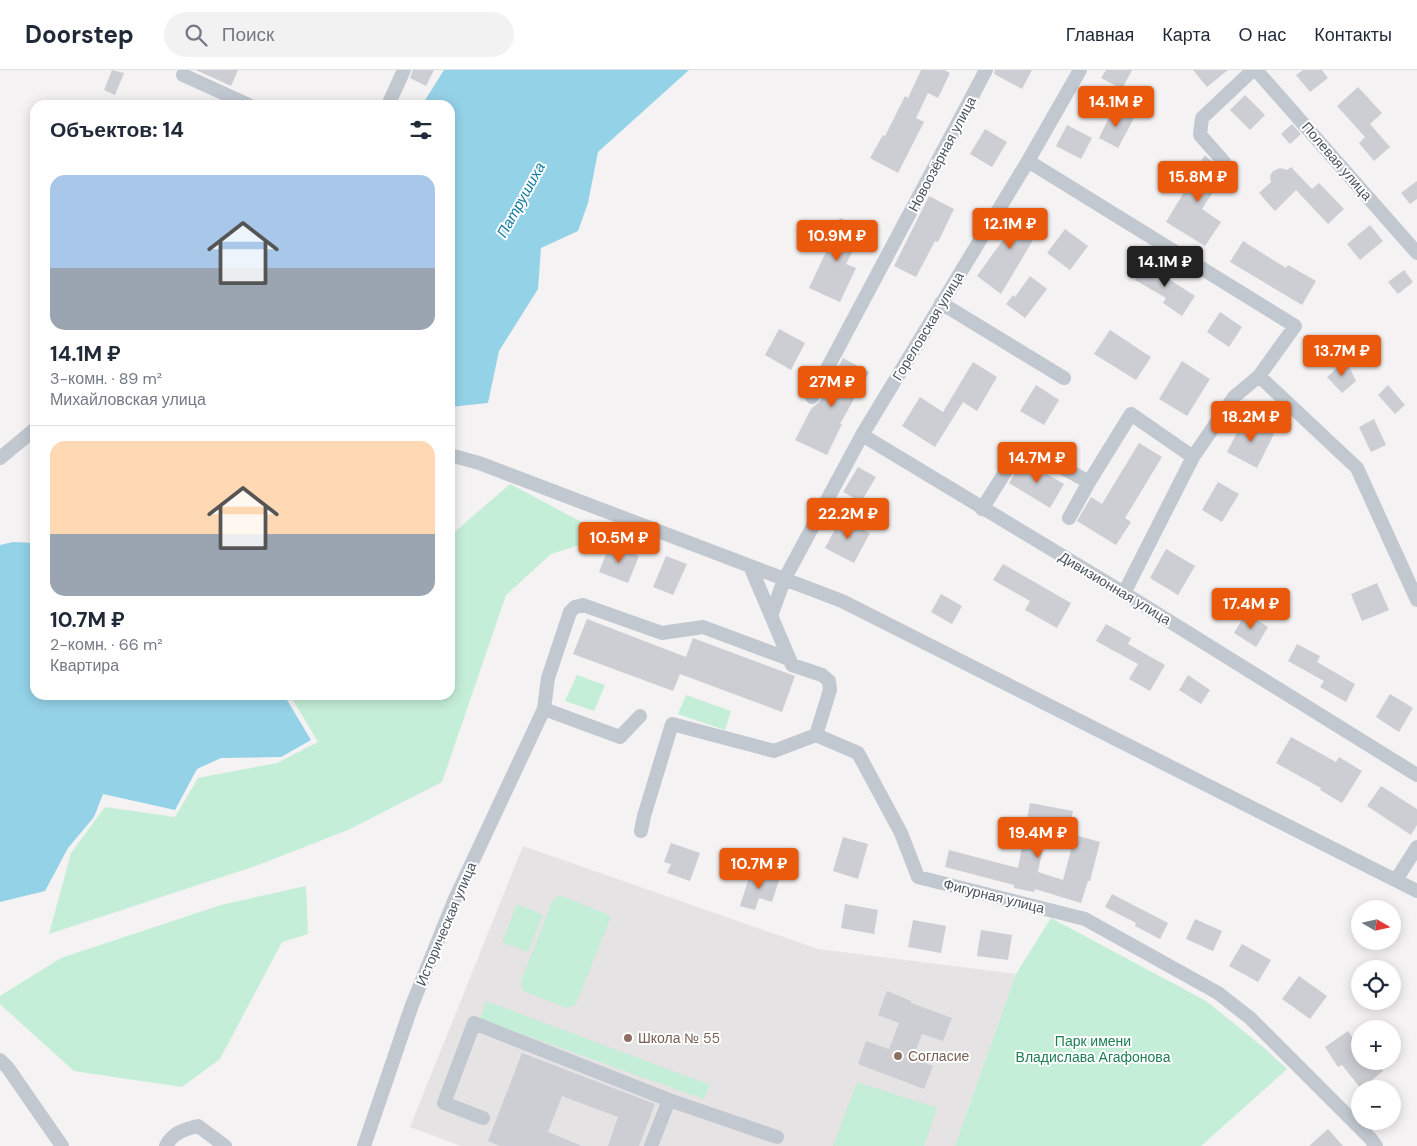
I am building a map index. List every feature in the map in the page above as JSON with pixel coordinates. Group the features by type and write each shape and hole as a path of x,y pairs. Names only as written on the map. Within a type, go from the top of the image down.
{"street":[{"path":"390,100 404,70"},
{"name":"Новоозёрная улица","path":"812,396 986,70"},
{"name":"Гореловская улица","path":"772,613 784,580 862,436 1028,161 1080,70"},
{"path":"1224,162 1200,135 1202,118 1254,70"},
{"name":"Полевая улица","path":"1254,70 1417,253"},
{"path":"183,75 238,100"},
{"path":"1028,161 1296,326 1259,376 1234,397 1193,457 1124,593"},
{"path":"941,304 1064,378"},
{"path":"1259,376 1357,468 1417,600"},
{"path":"1069,518 1131,414 1193,457"},
{"path":"0,458 30,433"},
{"name":"Дивизионная улица","path":"862,436 1124,593 1417,775"},
{"path":"982,508 1019,450 1034,452 1089,482"},
{"path":"455,456 479,463 842,601 1417,890"},
{"path":"641,831 672,724 774,752 816,735 830,690 829,681 822,676 792,665 772,613 750,566"},
{"name":"Историческая улица","path":"364,1146 412,1004 454,901 544,709 548,678 570,612 575,607 583,605 662,633 703,627 789,659"},
{"path":"544,709 620,737 640,716"},
{"name":"Фигурная улица","path":"816,735 858,753 901,833 918,878 1085,919 1218,993 1256,1024 1376,1146"},
{"path":"1396,880 1417,847"},
{"path":"483,1118 444,1103 474,1023 669,1100 777,1137"},
{"path":"0,1060 8,1068 62,1146"},
{"path":"652,1146 669,1100"},
{"path":"166,1146 169,1139 182,1130 198,1126 225,1146"}],"shaded area":[{"name":"Школа № 55","path":"523,846 818,949 1016,974 955,1146 461,1146 410,1127"}],"green space":[{"path":"510,484 608,536 551,554 506,595 442,782 348,830 258,865 49,934 71,853 105,807 175,817 198,778 277,763 318,742 293,700 455,700 455,532"},
{"path":"577,675 605,685 594,711 565,701"},
{"path":"686,695 731,711 725,730 678,714"},
{"path":"306,886 308,934 282,942 220,1059 182,1087 74,1071 0,1004 0,996 61,958 221,905"},
{"path":"559,895 607,914 610,919 576,1004 567,1008 523,991 521,981 552,902"},
{"path":"517,904 543,915 528,952 502,942"},
{"name":"Парк имени Владислава Агафонова","path":"1051,918 1206,1001 1287,1069 1201,1146 955,1146 1016,974"},
{"path":"486,1001 710,1085 704,1099 480,1019"},
{"path":"857,1082 937,1108 924,1146 833,1146"}],"water":[{"name":"Патрушиха","path":"444,70 689,70 598,152 588,203 578,231 541,248 538,289 499,351 488,403 455,406 455,100 425,100"},
{"path":"13,542 30,543 30,700 287,700 311,740 281,757 221,758 197,769 175,810 103,794 94,817 68,848 45,891 0,902 0,545"}],"building":[{"path":"112,70 124,73 115,95 104,90"},
{"path":"196,70 238,70 231,86"},
{"path":"413,70 434,70 426,86 410,78"},
{"path":"921,70 944,70 950,73 938,98 928,93 916,118 924,122 898,173 870,158 883,135 885,136 905,96 908,98"},
{"path":"995,70 1032,70 1022,89 994,74"},
{"path":"1106,70 1132,70 1122,89 1101,78"},
{"path":"1193,70 1228,70 1207,87"},
{"path":"1303,70 1322,70 1328,78 1310,92 1296,75"},
{"path":"1358,87 1382,113 1370,124 1390,147 1374,161 1359,143 1365,137 1337,106"},
{"path":"1245,95 1265,115 1250,130 1230,110"},
{"path":"1114,107 1134,118 1118,148 1099,138"},
{"path":"1292,124 1301,134 1290,144 1281,134"},
{"path":"1067,125 1092,138 1081,159 1056,146"},
{"path":"985,129 1007,142 992,167 970,154"},
{"path":"1205,155 1218,168 1227,170 1202,209 1221,222 1205,246 1166,222 1186,189 1183,187"},
{"path":"1291,167 1312,189 1319,183 1344,209 1328,224 1296,190 1275,211 1259,193 1271,182 1270,176 1273,171 1280,168 1287,170"},
{"path":"1417,181 1417,199 1410,204 1401,193"},
{"path":"929,196 954,209 938,242 935,241 916,277 894,266"},
{"path":"1017,208 1043,223 1001,294 977,276 1005,237 1001,235"},
{"path":"840,218 864,230 846,264 856,268 840,302 809,288"},
{"path":"1370,225 1383,241 1360,260 1347,244"},
{"path":"1065,229 1088,246 1070,270 1047,253"},
{"path":"1243,241 1286,268 1288,265 1316,281 1302,305 1230,262"},
{"path":"1146,260 1166,272 1164,276 1195,296 1182,316 1163,303 1166,298 1135,280"},
{"path":"1404,270 1413,282 1398,294 1388,282"},
{"path":"1030,276 1047,289 1025,318 1006,304 1013,295 1015,297"},
{"path":"1220,312 1242,327 1229,347 1207,332"},
{"path":"779,329 805,343 791,370 765,355"},
{"path":"1110,330 1151,357 1136,380 1094,354"},
{"path":"843,358 869,372 840,424 842,424 827,455 795,440 811,409 820,401"},
{"path":"1346,360 1356,381 1342,393 1327,377"},
{"path":"1182,361 1210,379 1187,416 1159,399"},
{"path":"973,362 997,377 977,411 963,402 935,447 902,426 920,397 943,412"},
{"path":"1036,385 1059,400 1044,425 1020,411"},
{"path":"1388,385 1405,405 1395,414 1378,395"},
{"path":"1244,419 1274,434 1257,468 1227,452"},
{"path":"1374,419 1386,445 1371,452 1359,427"},
{"path":"1139,443 1162,457 1125,518 1131,522 1116,545 1077,521 1091,497 1102,504"},
{"path":"1023,460 1064,484 1050,508 1009,483"},
{"path":"858,467 876,477 861,502 843,492"},
{"path":"1218,482 1239,494 1222,522 1202,510"},
{"path":"841,518 870,533 854,563 825,548"},
{"path":"610,544 639,556 628,583 599,572"},
{"path":"1166,549 1195,566 1178,595 1150,578"},
{"path":"666,556 687,564 673,595 653,587"},
{"path":"1003,564 1071,603 1057,628 1025,610 1030,601 993,580"},
{"path":"1377,583 1389,610 1362,621 1351,594"},
{"path":"941,594 962,606 952,624 931,612"},
{"path":"1246,613 1268,627 1256,647 1234,633"},
{"path":"587,619 686,657 693,638 795,676 782,712 680,674 673,691 573,654"},
{"path":"1106,624 1131,638 1128,644 1165,665 1150,691 1129,679 1138,664 1096,641"},
{"path":"1297,644 1320,656 1317,662 1355,684 1346,702 1320,687 1324,681 1288,661"},
{"path":"1188,675 1210,690 1201,704 1179,690"},
{"path":"1390,694 1413,708 1399,732 1376,717"},
{"path":"1291,737 1336,762 1339,757 1362,771 1342,803 1320,790 1321,788 1276,763"},
{"path":"1381,786 1417,809 1417,825 1411,835 1367,806"},
{"path":"1030,803 1073,811 1069,830 1047,826 1038,872 1063,880 1075,835 1100,842 1090,881 1088,881 1081,903 1035,889 1034,892 1014,888 1014,885 945,867 949,850 1018,868"},
{"path":"843,837 868,844 858,879 833,871"},
{"path":"671,843 700,853 690,881 667,873 671,864 664,862"},
{"path":"751,871 779,880 772,902 759,898 755,910 740,906"},
{"path":"1112,894 1168,923 1160,939 1135,926 1136,923 1105,907"},
{"path":"845,904 878,910 874,934 841,928"},
{"path":"1195,919 1222,931 1213,951 1186,939"},
{"path":"913,920 946,926 941,953 908,947"},
{"path":"981,930 1012,935 1008,960 977,956"},
{"path":"1242,944 1271,960 1258,982 1229,966"},
{"path":"1299,976 1327,996 1310,1019 1282,999"},
{"path":"887,991 911,1001 911,1003 952,1018 943,1041 922,1034 913,1058 933,1066 924,1089 858,1064 866,1041 889,1049 899,1023 878,1015"},
{"path":"1348,1031 1351,1035 1351,1070 1383,1071 1372,1080 1354,1080 1342,1065 1338,1067 1325,1047"},
{"path":"522,1053 655,1104 639,1146 608,1146 618,1117 562,1096 548,1132 582,1146 500,1146 488,1141"},
{"path":"1328,1129 1343,1146 1309,1146"}],"place":[{"name":"Школа № 55","path":"628,1038"},
{"name":"Согласие","path":"898,1056"}]}
